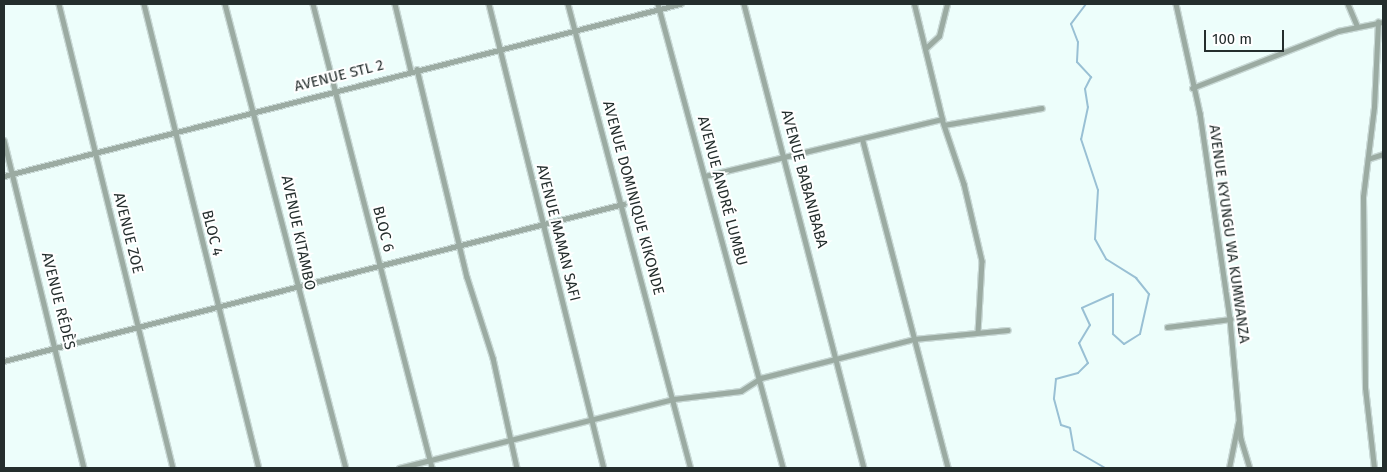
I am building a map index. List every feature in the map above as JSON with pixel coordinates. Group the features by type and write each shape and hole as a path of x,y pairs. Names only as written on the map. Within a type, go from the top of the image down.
{"street":[{"name":"AVENUE ZOE","path":"59,4 173,468"},
{"name":"BLOC 4","path":"144,4 173,132 259,468"},
{"name":"AVENUE KITAMBO","path":"225,4 297,287 346,468"},
{"name":"BLOC 6","path":"313,4 432,468"},
{"path":"395,4 411,71"},
{"name":"AVENUE MAMAN SAFI","path":"489,4 594,420 604,468"},
{"name":"AVENUE DOMINIQUE KIKONDE","path":"568,4 691,468"},
{"name":"AVENUE STL 2","path":"4,176 659,7 680,4"},
{"name":"AVENUE BABANIBABA","path":"744,4 786,159 864,468"},
{"path":"914,4 942,119 982,261 978,332"},
{"path":"926,49 939,36 947,4"},
{"name":"AVENUE KYUNGU WA KUMWANZA","path":"1176,4 1192,88 1230,319 1239,416 1250,468"},
{"path":"1348,4 1357,25"},
{"name":"AVENUE ANDRÉ LUMBU","path":"659,7 761,378 783,468"},
{"path":"1192,88 1357,25 1380,22 1363,197 1365,388 1374,468"},
{"path":"417,69 461,244 493,358 508,438 517,468"},
{"path":"944,125 1042,108"},
{"path":"705,176 863,141 942,119"},
{"name":"AVENUE RÉDÈS","path":"4,140 57,347 84,468"},
{"path":"863,141 948,468"},
{"path":"1368,158 1383,154"},
{"path":"4,361 622,204"},
{"path":"1167,327 1230,319"},
{"path":"399,468 430,460 462,455 508,438 594,420 674,399 741,391 761,378 837,361 914,339 1008,330"},
{"path":"1230,468 1239,416"}],"waterway":[{"path":"1086,4 1071,24 1078,42 1077,62 1091,77 1085,89 1088,107 1081,139 1098,190 1095,239 1106,259 1136,278 1149,294 1140,334 1124,344 1113,334 1113,294 1082,308 1090,325 1079,343 1088,363 1078,373 1056,379 1054,399 1061,425 1070,428 1074,450 1105,468"}]}
